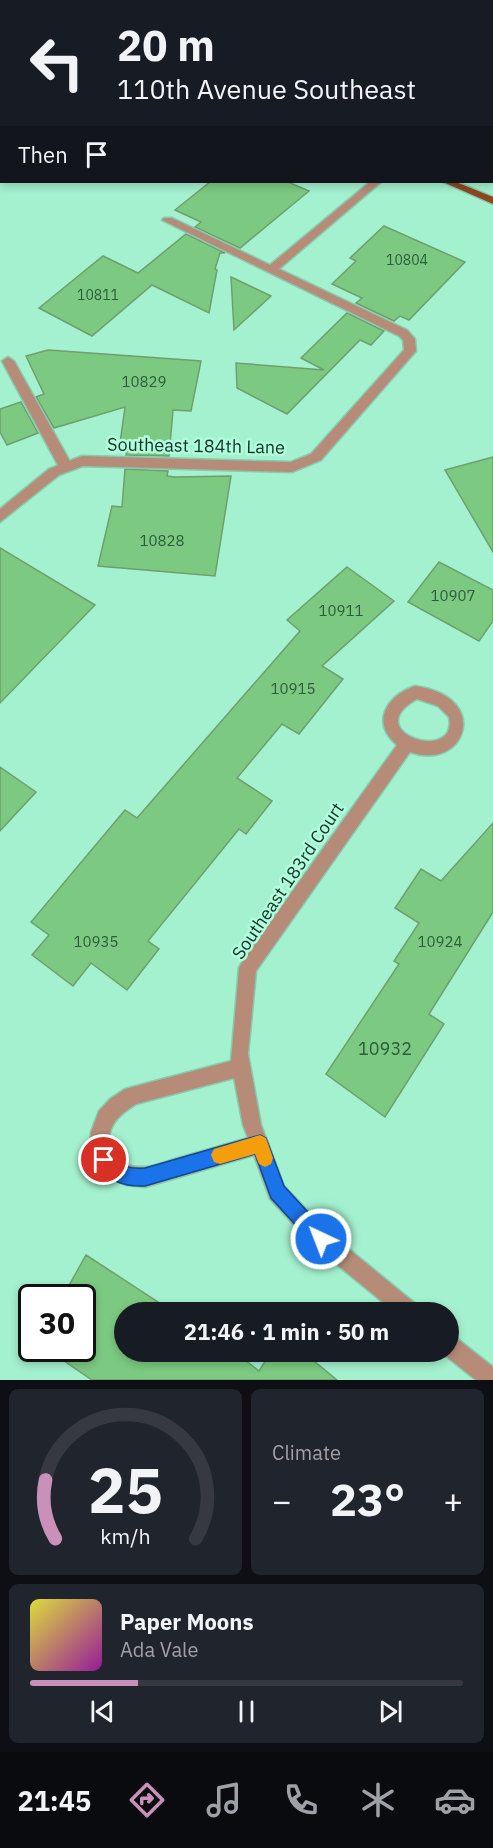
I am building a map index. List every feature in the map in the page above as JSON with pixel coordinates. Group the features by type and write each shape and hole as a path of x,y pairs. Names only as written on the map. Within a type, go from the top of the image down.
{"main road":[{"path":"450,183 493,201"}],"street":[{"path":"271,270 375,183"},
{"name":"Southeast 184th Lane","path":"0,517 54,472 82,461 292,467 316,457 410,351 409,339 403,333 168,220"},
{"path":"8,361 66,467"},
{"path":"415,692 428,692 440,697 450,705 456,715 457,726 453,737 444,745 432,749 419,749 407,744 397,736 391,725 390,714 395,704 403,696 415,692"},
{"name":"Southeast 183rd Court","path":"398,1302 321,1239 277,1192 252,1125 239,1054 248,968 407,744"},
{"path":"242,1067 117,1102 106,1114 100,1129 99,1145 104,1160 115,1172 130,1178 145,1177 260,1144"},
{"path":"459,1353 492,1380"}],"building":[{"path":"209,183 290,183 309,191 240,248 195,227 201,222 175,210"},
{"path":"384,226 465,262 409,320 400,316 394,321 356,303 362,298 332,284 356,261 350,258"},
{"path":"186,234 225,253 220,253 215,269 217,270 209,313 152,285 92,336 39,308 103,256 138,273"},
{"path":"231,277 271,296 234,330"},
{"path":"347,313 384,331 371,345 360,340 287,414 237,388 236,363 324,370 301,358"},
{"path":"48,350 201,361 191,411 173,410 169,456 126,455 127,450 119,450 125,407 54,428 36,397 44,394 26,356"},
{"path":"21,402 38,433 7,445 0,432 0,409"},
{"path":"493,457 493,552 445,470"},
{"path":"125,469 168,471 167,476 175,477 231,476 215,576 98,566 112,506 122,507"},
{"path":"0,548 95,605 0,703"},
{"path":"439,562 493,590 493,621 479,641 408,602"},
{"path":"347,567 394,601 322,666 343,679 299,734 282,724 237,778 272,801 246,834 239,829 148,941 159,949 127,990 91,963 73,986 32,955 49,935 31,922 125,810 137,818 300,631 287,620"},
{"path":"0,767 36,792 0,831"},
{"path":"493,823 493,912 429,1014 444,1024 385,1117 326,1074 399,964 394,961 419,923 395,908 421,869 441,881"},
{"path":"86,1255 158,1302 114,1302 114,1362 248,1362 259,1371 265,1362 315,1362 337,1380 92,1380 66,1362 96,1362 96,1284 70,1284"}],"slow traffic":[{"path":"220,1155 260,1144 265,1158"}],"route":[{"path":"104,1160 115,1172 130,1178 145,1177 260,1144 277,1192 321,1239"}]}
